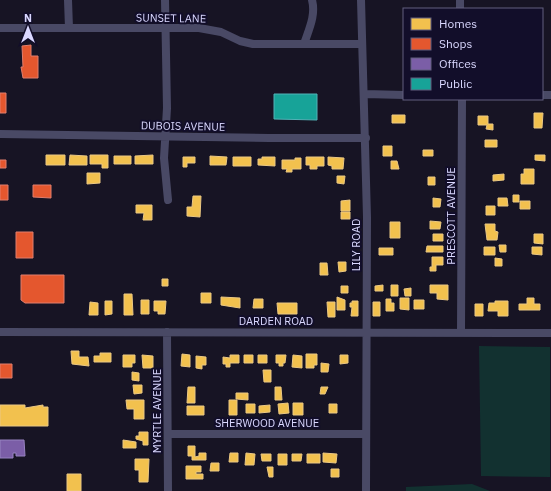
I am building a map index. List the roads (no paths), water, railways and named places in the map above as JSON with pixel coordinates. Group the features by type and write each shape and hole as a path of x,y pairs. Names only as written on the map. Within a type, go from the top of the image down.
{"street":[{"path":"68,0 69,28"},
{"path":"165,0 167,108 165,137 168,200"},
{"path":"304,44 312,20 314,8 312,0"},
{"name":"LILY ROAD","path":"361,0 366,138 366,491"},
{"name":"SUNSET LANE","path":"0,28 165,28 211,30 240,41 254,44 362,44"},
{"path":"365,94 403,94"},
{"name":"PRESCOTT AVENUE","path":"461,333 462,100"},
{"name":"DUBOIS AVENUE","path":"0,134 366,138"},
{"name":"DARDEN ROAD","path":"0,332 551,332"},
{"name":"MYRTLE AVENUE","path":"167,332 168,491"},
{"name":"SHERWOOD AVENUE","path":"168,434 365,434"}]}
